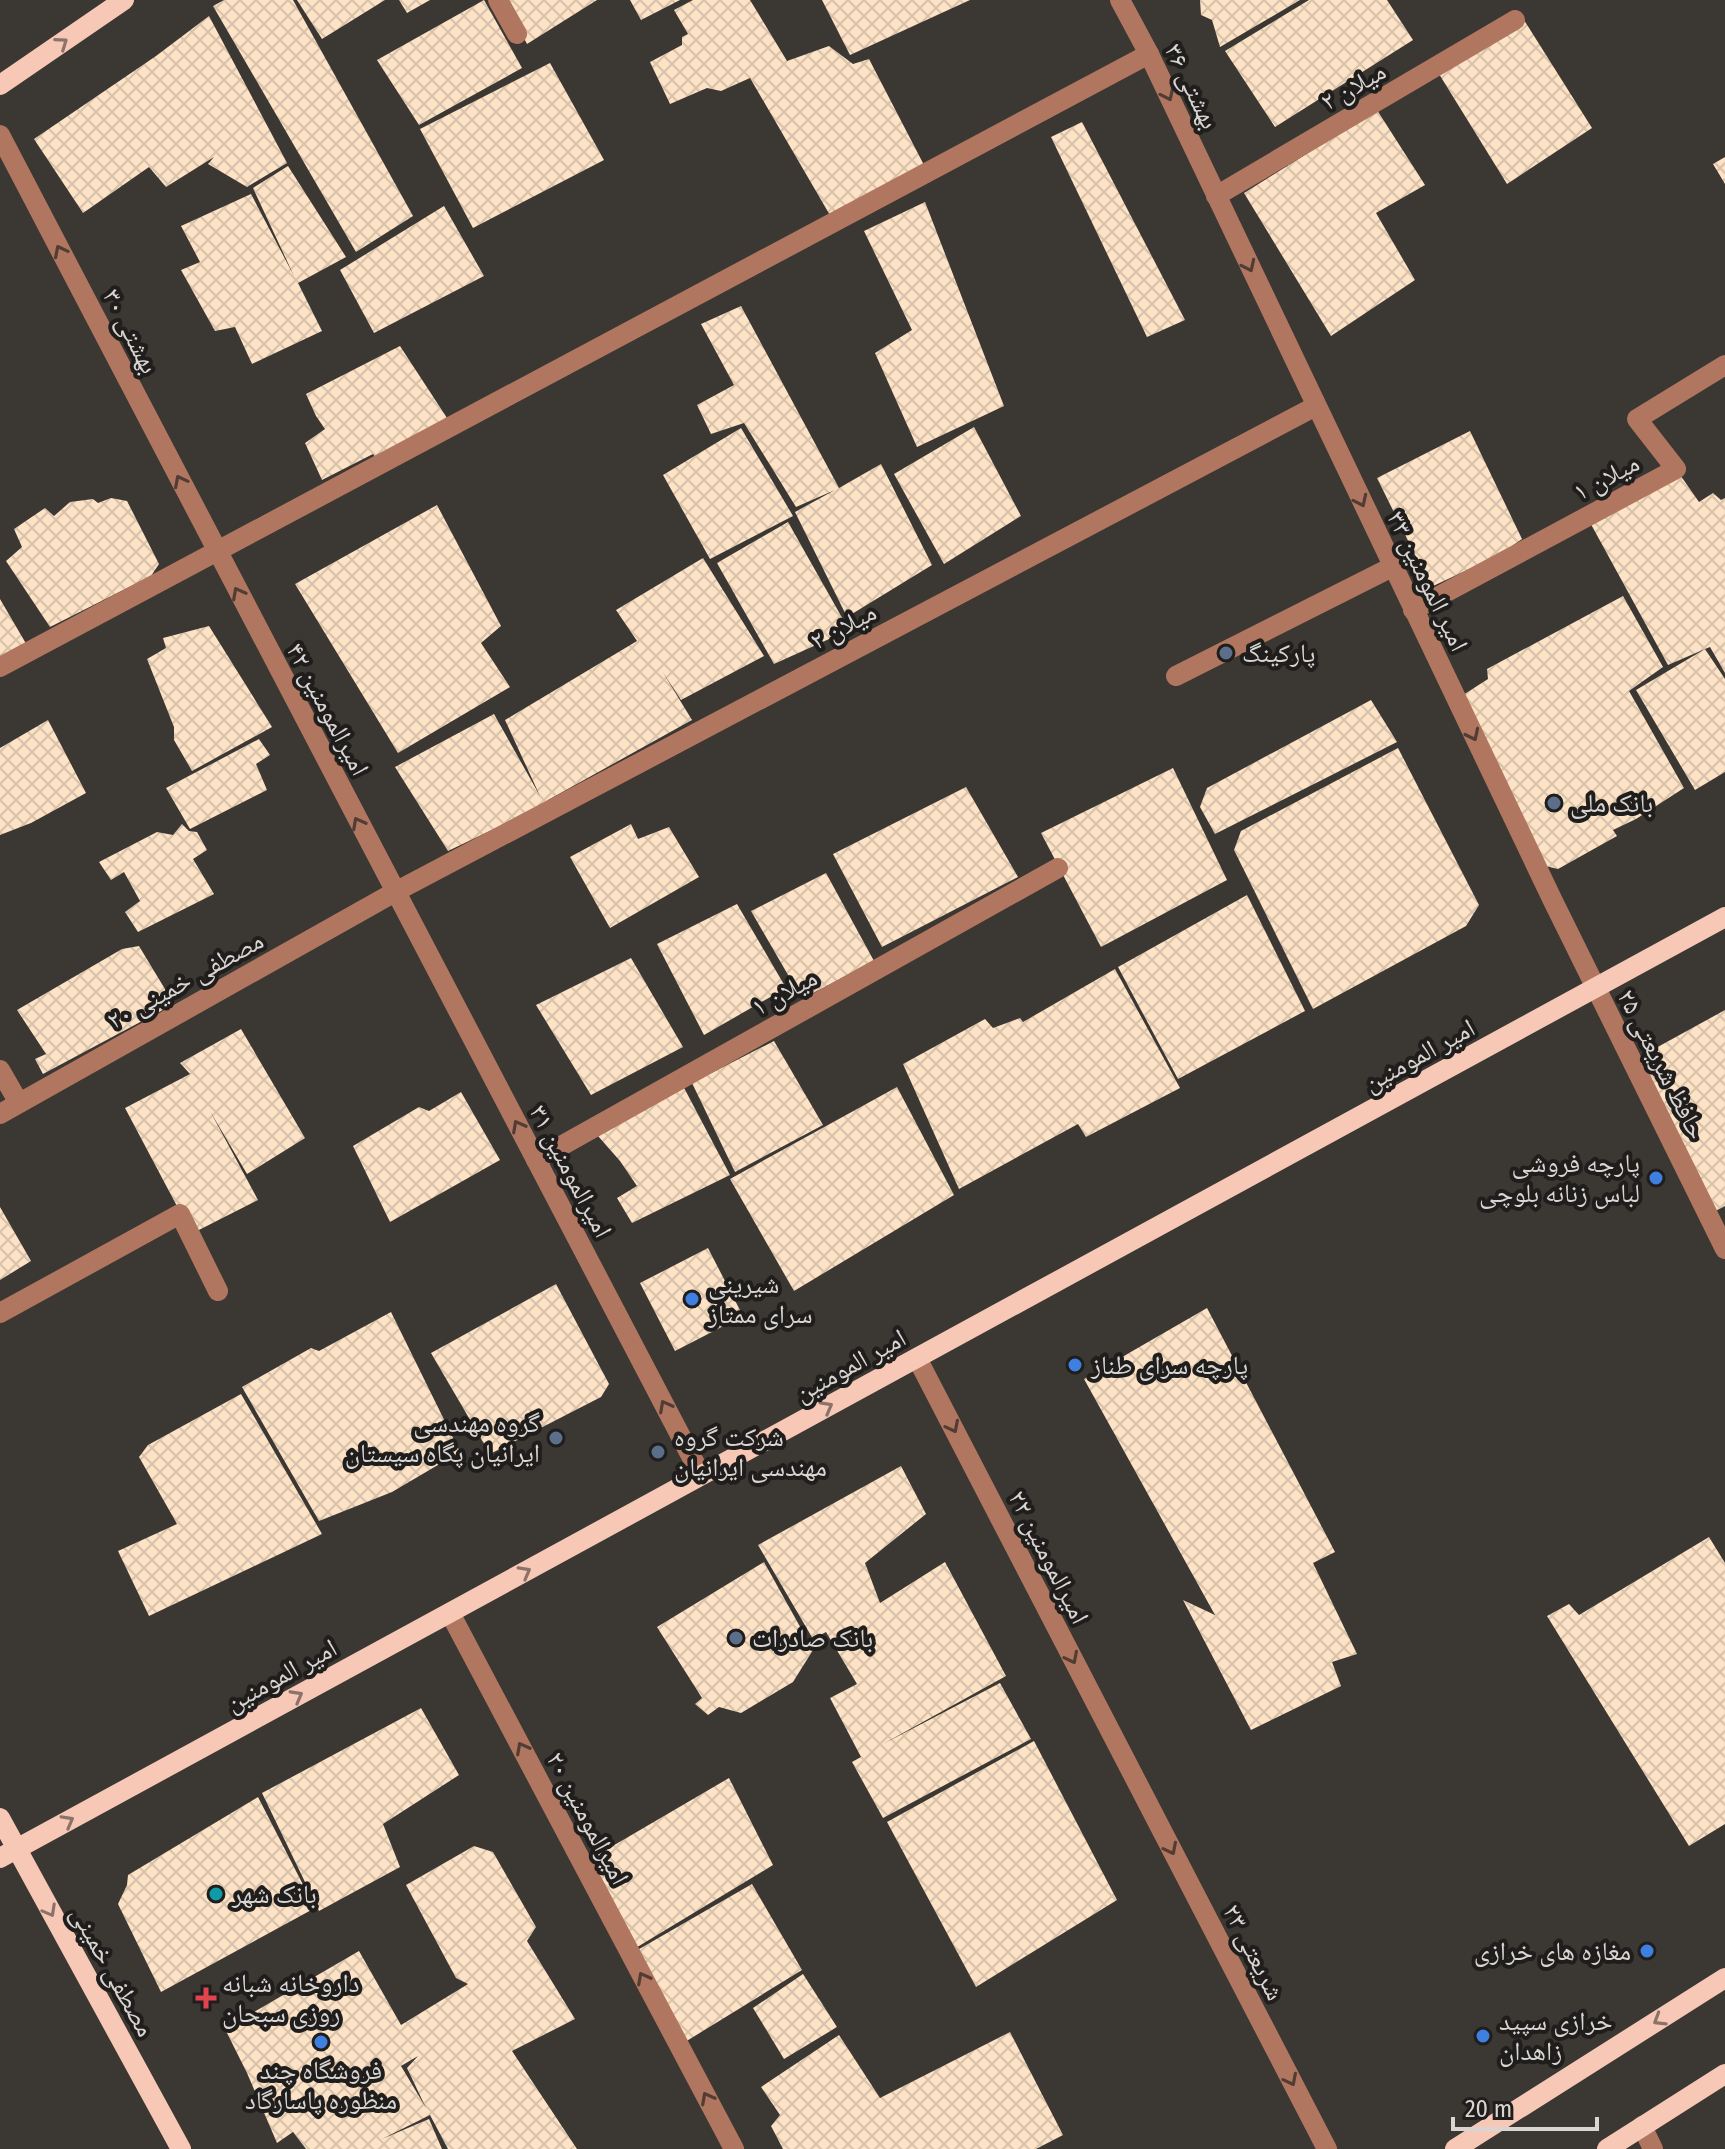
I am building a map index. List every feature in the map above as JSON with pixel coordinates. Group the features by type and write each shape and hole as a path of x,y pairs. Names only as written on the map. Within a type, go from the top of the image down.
{"main road":[{"path":"0,85 124,0"},
{"name":"امیر المومنین","path":"8,1854 1725,917"},
{"name":"مصطفی خمینی","path":"0,1818 8,1854 181,2149"},
{"path":"1455,2149 1725,1978"},
{"path":"1607,2149 1725,2074"}],"street":[{"path":"498,0 517,34"},
{"name":"بهشتی ۳۶","path":"1120,0 1216,196"},
{"name":"میلان ۲","path":"1216,196 1515,20"},
{"path":"0,667 1149,54"},
{"name":"بهشتی ۳۰","path":"0,135 216,551"},
{"name":"امیر المومنین ۳۳","path":"1216,196 1595,988"},
{"name":"میلان ۱","path":"1413,610 1676,469 1637,419 1725,365"},
{"name":"میلان ۲","path":"395,892 1316,406"},
{"name":"امیرالمومنین ۴۲","path":"216,551 395,892"},
{"path":"1176,676 1392,567"},
{"name":"میلان ۱","path":"536,1160 1058,868"},
{"name":"مصطفی خمینی ۲۰","path":"0,1114 395,892"},
{"name":"امیرالمومنین ۳۱","path":"395,892 701,1475"},
{"name":"حافظ شریعتی ۲۵","path":"1595,988 1725,1249"},
{"path":"0,1070 19,1103"},
{"path":"0,1313 180,1214 218,1291"},
{"name":"امیرالمومنین ۲۲","path":"917,1358 1135,1780"},
{"name":"امیرالمومنین ۲۰","path":"450,1613 734,2149"},
{"name":"شریعتی ۲۳","path":"1135,1780 1327,2149"},
{"path":"1642,2126 1653,2149"}],"building":[{"path":"224,0 293,0 413,216 356,252 213,6"},
{"path":"297,0 385,0 322,39"},
{"path":"399,0 430,0 407,13"},
{"path":"484,0 522,68 419,125 377,60"},
{"path":"504,0 597,0 527,44"},
{"path":"630,0 680,0 641,20"},
{"path":"693,0 750,0 787,61 829,46 853,64 869,59 925,167 831,217 750,78 721,91 707,88 670,104 650,62 682,45 682,37 688,34 674,10"},
{"path":"822,0 970,0 850,55"},
{"path":"1200,0 1300,0 1220,47 1212,20 1201,15"},
{"path":"1309,0 1387,0 1413,40 1275,127 1225,51"},
{"path":"209,16 287,163 247,187 208,164 214,157 166,187 149,167 83,213 34,139"},
{"path":"1524,20 1592,128 1507,184 1439,74"},
{"path":"550,63 604,160 473,228 420,129"},
{"path":"1377,110 1425,185 1376,213 1415,280 1331,336 1244,193"},
{"path":"1082,122 1185,320 1147,337 1051,137"},
{"path":"1725,157 1725,184 1713,164"},
{"path":"288,166 346,257 298,283 322,331 252,364 235,327 215,331 181,270 200,262 181,226 251,194 294,276 253,188"},
{"path":"925,202 1004,406 917,447 875,353 912,330 864,231"},
{"path":"444,206 484,276 374,333 340,270"},
{"path":"741,306 839,488 881,464 932,565 847,617 795,512 835,490 796,507 744,423 711,434 697,405 734,385 701,324"},
{"path":"400,346 449,421 377,459 373,454 322,480 305,443 325,429 306,394"},
{"path":"974,427 1021,516 944,564 894,474"},
{"path":"741,428 793,516 710,559 663,475"},
{"path":"1470,431 1522,539 1499,555 1431,587 1377,478"},
{"path":"1676,469 1699,502 1713,493 1721,500 1725,498 1725,673 1710,647 1668,665 1587,517"},
{"path":"111,498 127,501 159,564 151,576 50,627 6,561 22,547 14,529 45,508 54,516 70,502 93,499 98,503"},
{"path":"437,505 501,626 481,643 510,687 398,753 295,584"},
{"path":"788,522 849,630 774,664 717,563"},
{"path":"703,558 764,656 681,700 662,671 692,720 544,805 448,851 395,767 494,714 540,796 505,720 637,641 616,610"},
{"path":"1623,596 1663,667 1629,691 1684,788 1613,830 1617,836 1558,869 1541,865 1463,695 1488,679 1487,669"},
{"path":"0,599 28,647 0,662"},
{"path":"209,626 272,727 192,771 174,740 174,727 147,659 166,648 163,638"},
{"path":"1705,649 1725,679 1725,772 1695,790 1636,690"},
{"path":"1371,700 1397,742 1215,834 1200,807 1207,788"},
{"path":"48,720 86,793 31,823 0,835 0,748"},
{"path":"259,739 270,755 256,764 267,790 190,829 166,788"},
{"path":"1398,748 1479,905 1466,926 1313,1009 1234,850 1241,831"},
{"path":"1173,768 1227,880 1101,947 1041,833"},
{"path":"966,787 1018,877 882,947 833,854"},
{"path":"182,824 189,831 197,832 207,850 193,859 214,894 138,932 125,912 140,901 124,872 111,880 99,862 157,832 173,835"},
{"path":"631,824 638,839 669,827 699,877 610,928 570,857"},
{"path":"826,873 874,961 802,999 751,911"},
{"path":"1247,895 1305,1011 1178,1079 1118,967"},
{"path":"737,904 786,988 704,1035 657,944"},
{"path":"139,946 174,1004 43,1074 35,1059 46,1054 17,1010 122,949"},
{"path":"631,958 683,1047 591,1095 536,1005"},
{"path":"1115,969 1180,1088 1086,1137 1078,1124 959,1189 903,1064 985,1019 993,1028 1020,1018 1023,1022"},
{"path":"1725,1010 1725,1206 1714,1212 1634,1060"},
{"path":"241,1029 305,1138 247,1174 210,1111 258,1200 195,1232 179,1210 125,1108 190,1074 180,1063"},
{"path":"774,1041 823,1125 735,1172 692,1083"},
{"path":"682,1084 730,1175 632,1223 617,1198 637,1186 598,1136"},
{"path":"897,1087 954,1195 794,1291 730,1179"},
{"path":"461,1092 500,1160 390,1222 353,1146 419,1107 429,1111"},
{"path":"0,1207 31,1261 0,1280"},
{"name":"شیرینی سرای ممتاز","path":"708,1248 743,1316 675,1351 640,1283"},
{"path":"556,1284 609,1384 601,1397 490,1454 431,1353"},
{"path":"1207,1308 1335,1552 1313,1563 1357,1654 1332,1662 1341,1686 1251,1730 1183,1600 1215,1615 1084,1379"},
{"path":"391,1312 460,1452 392,1492 319,1521 242,1387 311,1348 319,1351"},
{"path":"241,1394 322,1534 149,1616 118,1551 177,1524 139,1457 148,1445"},
{"path":"901,1466 926,1514 865,1563 880,1603 945,1562 1006,1676 883,1744 1000,1683 1031,1739 883,1818 852,1762 861,1757 830,1698 857,1684 826,1632 813,1639 758,1545"},
{"path":"1709,1537 1725,1563 1725,1824 1689,1846 1547,1616 1569,1604 1579,1615"},
{"name":"بانک صادرات","path":"764,1562 813,1650 793,1682 741,1713 719,1707 708,1715 695,1704 702,1698 657,1627"},
{"path":"421,1708 459,1775 383,1824 400,1867 319,1911 262,1793"},
{"path":"1034,1741 1117,1900 976,1987 887,1822"},
{"path":"729,1778 773,1865 634,1949 587,1861"},
{"name":"بانک شهر","path":"258,1797 315,1908 161,1992 118,1904 128,1875"},
{"path":"474,1846 493,1852 536,1927 527,1941 575,2019 512,2051 577,2149 448,2149 430,2115 382,2139 429,2119 442,2149 306,2149 293,2132 277,2143 225,2029 359,1951 401,2025 468,1984 456,1978 406,1885","holes":["418,2056 407,2068 426,2108 401,2066"]},
{"path":"752,1884 802,1970 685,2042 634,1952"},
{"path":"803,1974 837,2027 784,2059 753,2008"},
{"path":"1010,2032 1063,2135 1036,2149 783,2149 771,2126 780,2115 761,2087 839,2035 880,2098"}],"place":[{"name":"پارکینگ","path":"1226,653"},
{"name":"بانک ملی","path":"1554,803"},
{"name":"پارچه فروشی لباس زنانه بلوچی","path":"1656,1178"},
{"name":"شیرینی سرای ممتاز","path":"692,1299"},
{"name":"پارچه سرای طناز","path":"1075,1365"},
{"name":"گروه مهندسی ایرانیان پگاه سیستان","path":"556,1438"},
{"name":"شرکت گروه مهندسی ایرانیان","path":"658,1452"},
{"name":"بانک صادرات","path":"736,1638"},
{"name":"بانک شهر","path":"216,1894"},
{"name":"مغازه های خرازی","path":"1647,1951"},
{"name":"داروخانه شبانه روزی سبحان","path":"206,1998"},
{"name":"خرازی سپید زاهدان","path":"1483,2036"},
{"name":"فروشگاه چند منظوره پاسارگاد","path":"321,2042"}]}
